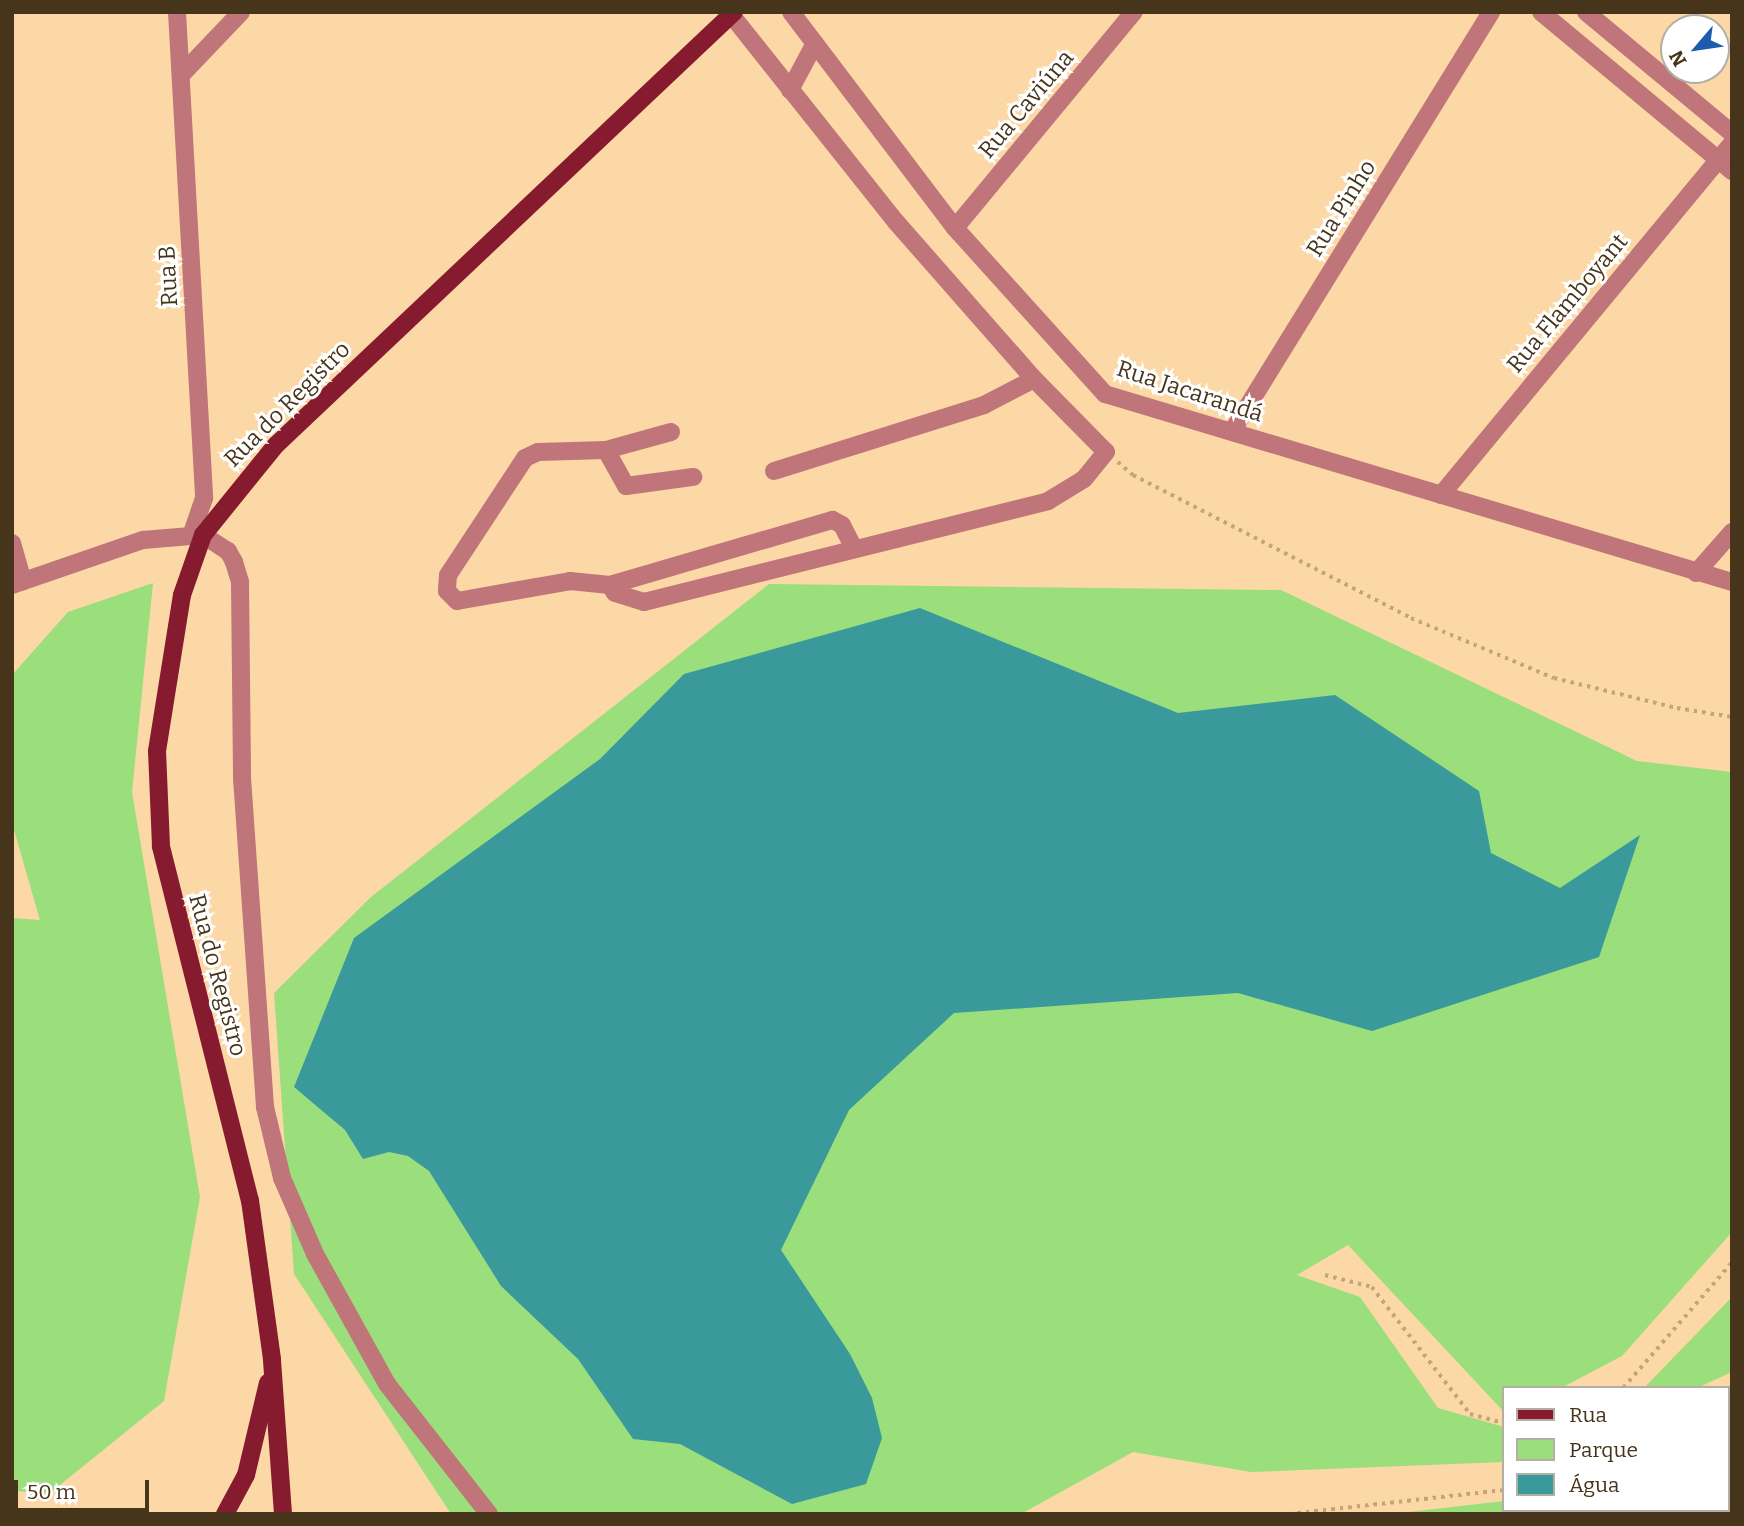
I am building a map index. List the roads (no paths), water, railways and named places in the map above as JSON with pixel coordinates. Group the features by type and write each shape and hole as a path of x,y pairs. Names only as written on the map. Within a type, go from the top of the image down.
{"main road":[{"name":"Rua do Registro","path":"283,1514 262,1265 234,1129 168,885 156,795 157,751 182,596 197,536 276,445 732,13"},
{"path":"225,1514 246,1475 272,1359"}],"street":[{"name":"Rua B","path":"177,12 183,73 204,498 197,536"},
{"path":"183,73 241,12"},
{"name":"Rua Jacarandá","path":"791,12 955,228 1105,394 1233,430 1732,582"},
{"name":"Rua Caviúna","path":"955,228 1135,12"},
{"name":"Rua Pinho","path":"1233,430 1491,12"},
{"path":"1541,12 1725,165"},
{"path":"1586,12 1732,134"},
{"path":"610,585 615,593 643,603 853,547 1048,501 1084,479 1106,452 1034,379 896,222 732,13"},
{"path":"790,90 815,43"},
{"name":"Rua Flamboyant","path":"1441,495 1725,165 1732,143"},
{"path":"774,471 984,405 1034,379"},
{"path":"671,432 606,450 538,452 525,458 448,575 447,591 457,601 570,580 610,585 833,520 842,525 853,547"},
{"path":"606,450 626,486 693,477"},
{"path":"1696,573 1732,533"},
{"path":"12,544 18,583 143,540 197,536 228,551 240,582 242,778 265,1107 282,1178 315,1254 387,1384 489,1514"}],"water":[{"path":"920,608 1178,713 1335,695 1479,791 1491,853 1560,888 1640,835 1599,957 1372,1031 1238,993 954,1013 849,1110 781,1250 850,1354 872,1398 882,1438 866,1484 792,1504 680,1444 633,1439 578,1359 501,1286 429,1171 408,1156 389,1152 363,1159 345,1130 294,1087 354,938 600,759 684,674"}]}
